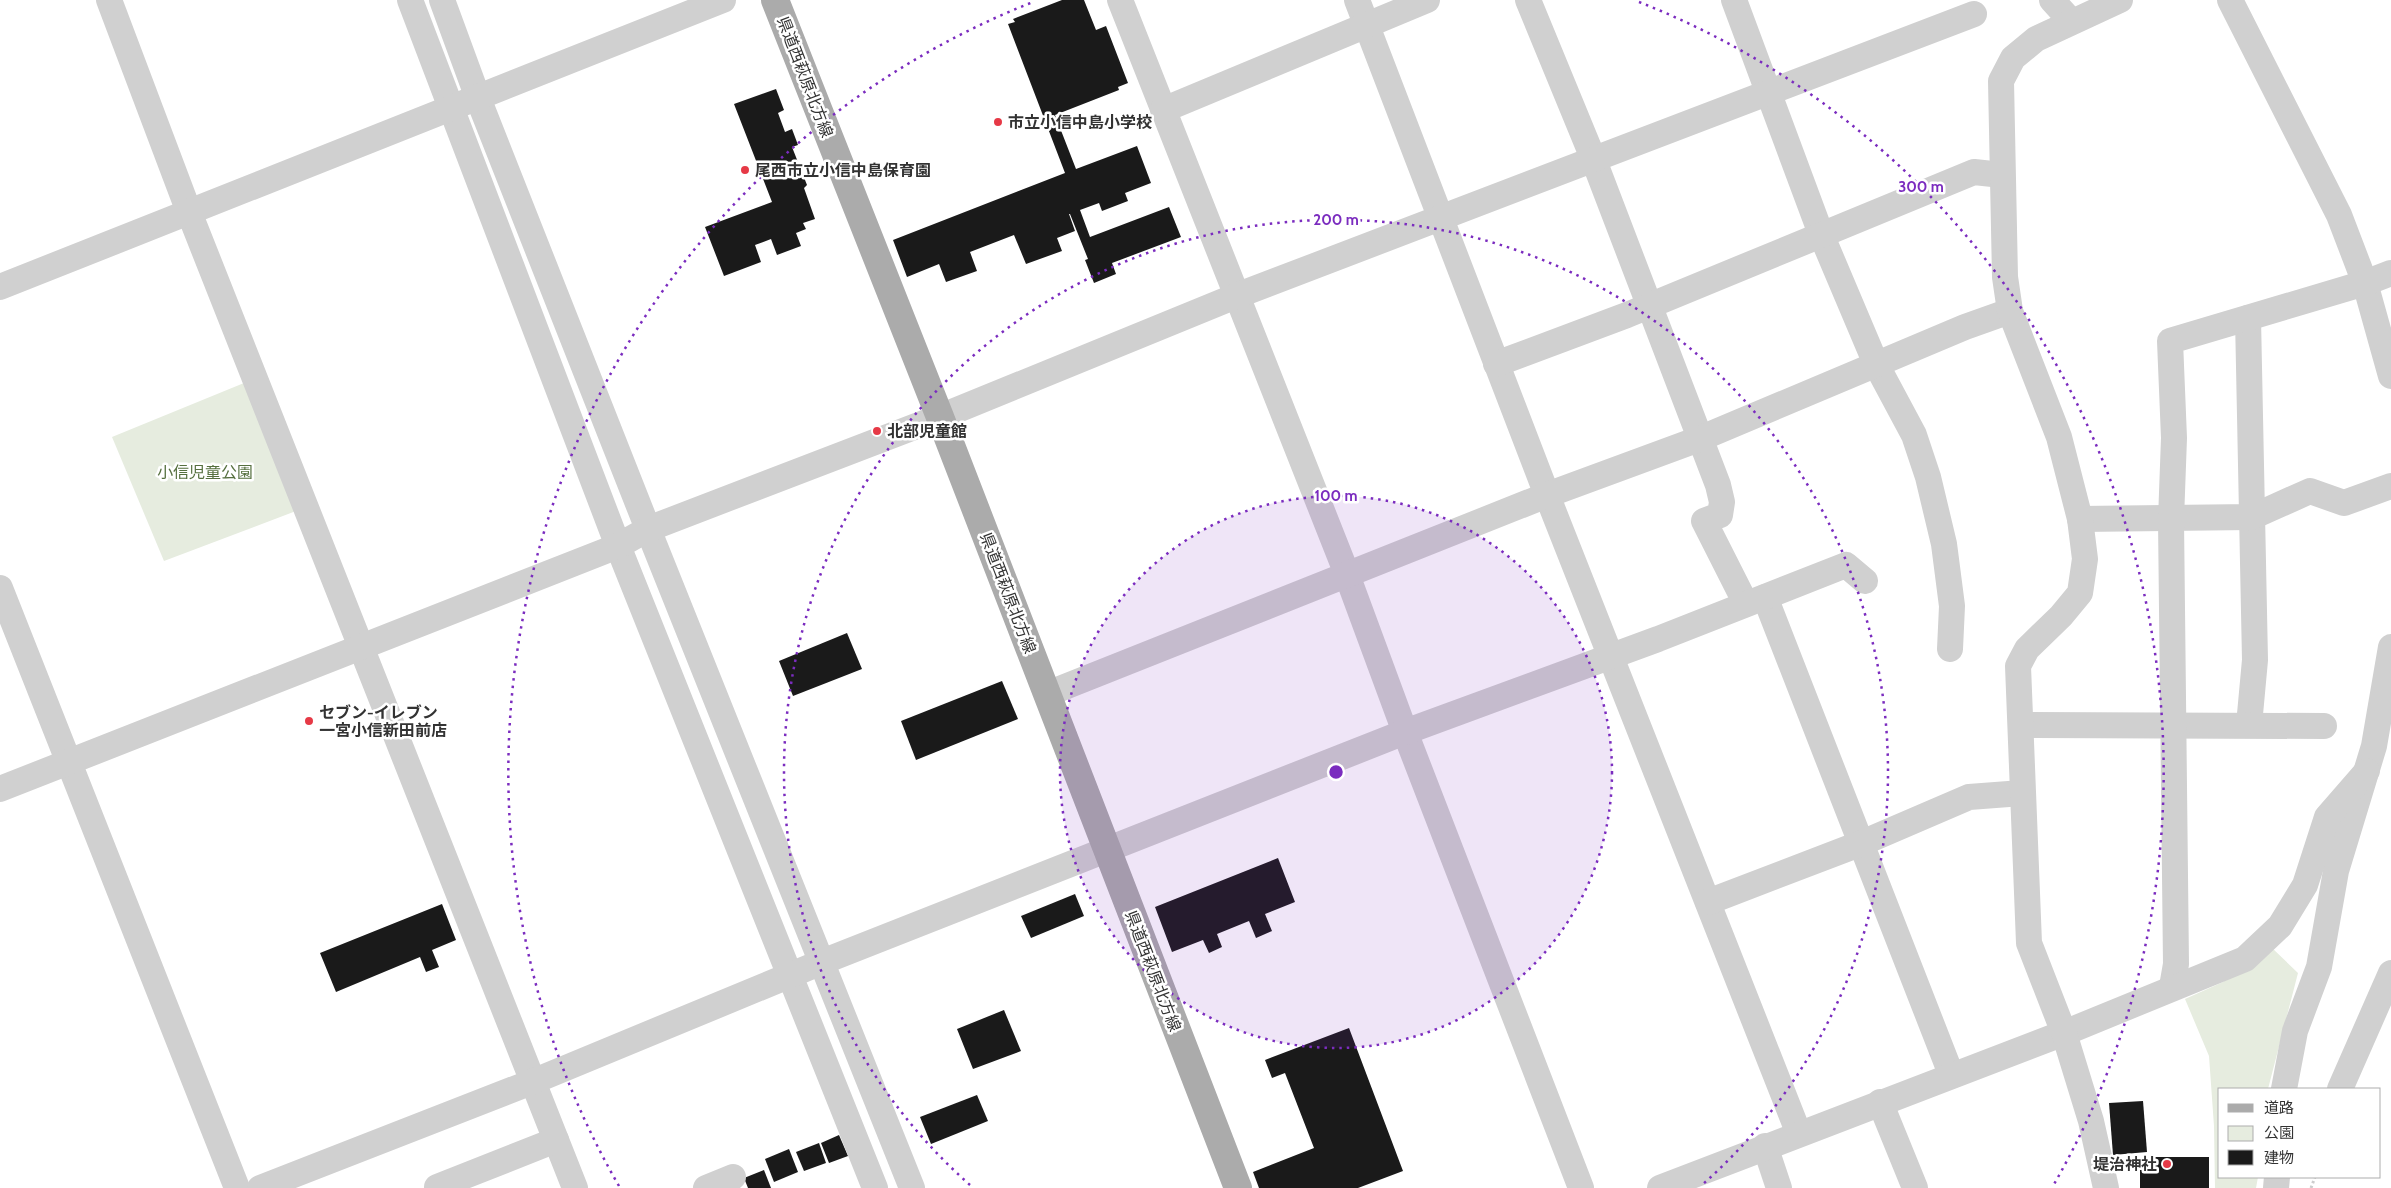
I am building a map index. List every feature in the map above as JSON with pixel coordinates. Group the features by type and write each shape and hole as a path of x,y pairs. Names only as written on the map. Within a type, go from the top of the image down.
{"main road":[{"name":"県道西萩原北方線","path":"775,0 940,417 1238,1188"}],"street":[{"path":"108,0 189,212 575,1188"},
{"path":"410,0 618,546 875,1188"},
{"path":"442,0 478,98 648,529 912,1188"},
{"path":"0,287 723,0"},
{"path":"1120,0 1348,576 1405,732 1581,1188"},
{"path":"1356,0 1442,218 1547,495 1799,1134"},
{"path":"1163,110 1427,0"},
{"path":"1528,0 1594,158 1722,502 1720,515 1704,521 1756,600 1862,843 1951,1074"},
{"path":"1734,0 1822,234 1876,364 1914,436 1928,476 1944,544 1952,606 1950,649"},
{"path":"2052,0 2070,21"},
{"path":"2106,1188 2091,1120 2064,1033 2029,943 2018,666 2027,649 2061,616 2080,593 2085,559 2080,519 2059,437 2010,311 2005,278 2001,81 2013,58 2036,39 2070,21 2120,0"},
{"path":"2230,0 2339,215 2365,284 2391,376"},
{"path":"0,789 618,546 648,529 940,417 1236,296 1974,14"},
{"path":"1496,364 1650,305 1974,172 2002,175"},
{"path":"2172,987 2176,964 2171,520 2174,438 2170,342 2365,284 2391,274"},
{"path":"1047,694 1348,576 1547,495 1699,439 1964,327 2010,311"},
{"path":"2248,318 2255,660 2249,725"},
{"path":"2080,519 2171,520 2252,518 2310,491 2344,503 2391,486"},
{"path":"260,1188 532,1082 822,962 1405,732 1846,565 1865,581"},
{"path":"0,588 67,762 237,1188"},
{"path":"2284,1088 2295,1031 2319,967 2336,871 2374,746 2391,647"},
{"path":"2021,725 2173,724 2324,726"},
{"path":"1660,1188 1951,1074 2064,1033 2172,987 2245,959 2280,926 2305,884 2327,817 2367,771"},
{"path":"1708,902 1862,843 1969,797 2022,793"},
{"path":"2340,1088 2391,973"},
{"path":"1880,1102 1915,1188"},
{"path":"437,1187 556,1140"},
{"path":"1765,1146 1778,1188"},
{"path":"706,1188 733,1177"}],"green space":[{"name":"小信児童公園","path":"244,383 296,511 164,561 112,437"},
{"path":"2271,947 2298,973 2268,1088 2218,1088 2218,1178 2258,1178 2256,1188 2215,1188 2214,1126 2209,1056 2185,999 2223,982"}],"building":[{"path":"1062,0 1084,0 1096,30 1106,26 1128,83 1118,87 1119,90 1055,115 1076,169 1137,146 1151,183 1125,193 1128,201 1102,211 1099,203 1080,210 1090,237 1169,207 1181,237 1112,263 1116,274 1094,283 1085,260 1088,259 1069,214 1075,231 1057,238 1062,251 1026,264 1014,235 970,252 977,271 946,282 939,264 907,277 893,240 1065,173 1008,24 1015,22 1013,19"},
{"path":"776,89 784,110 778,113 785,132 792,129 798,145 792,147 807,185 804,188 815,219 803,223 806,229 796,233 801,246 777,255 771,239 755,245 761,262 724,276 705,227 772,202 734,104"},
{"path":"847,633 862,669 793,696 779,661"},
{"path":"1002,681 1018,719 916,760 901,721"},
{"path":"1278,858 1295,902 1265,914 1272,931 1256,938 1249,921 1217,934 1222,947 1209,953 1203,940 1172,952 1155,907"},
{"path":"1075,894 1084,916 1031,938 1021,916"},
{"path":"442,904 456,940 432,950 439,967 426,972 420,957 336,992 320,953"},
{"path":"1004,1010 1021,1051 973,1069 957,1029"},
{"path":"1349,1028 1403,1171 1358,1188 1259,1188 1253,1172 1314,1148 1285,1073 1272,1078 1265,1060"},
{"path":"977,1095 988,1121 931,1144 920,1117"},
{"path":"2143,1101 2147,1152 2113,1155 2109,1103"},
{"path":"839,1135 848,1156 829,1163 821,1143"},
{"path":"819,1143 826,1163 804,1171 796,1152"},
{"path":"789,1149 798,1172 774,1182 765,1159"},
{"path":"2140,1157 2209,1157 2209,1188 2140,1188"},
{"path":"764,1170 771,1188 748,1188 744,1178"}],"place":[{"name":"市立小信中島小学校","path":"998,122"},
{"name":"尾西市立小信中島保育園","path":"745,170"},
{"name":"北部児童館","path":"877,431"},
{"name":"セブン-イレブン 一宮小信新田前店","path":"309,721"},
{"name":"堤治神社","path":"2167,1164"}]}
